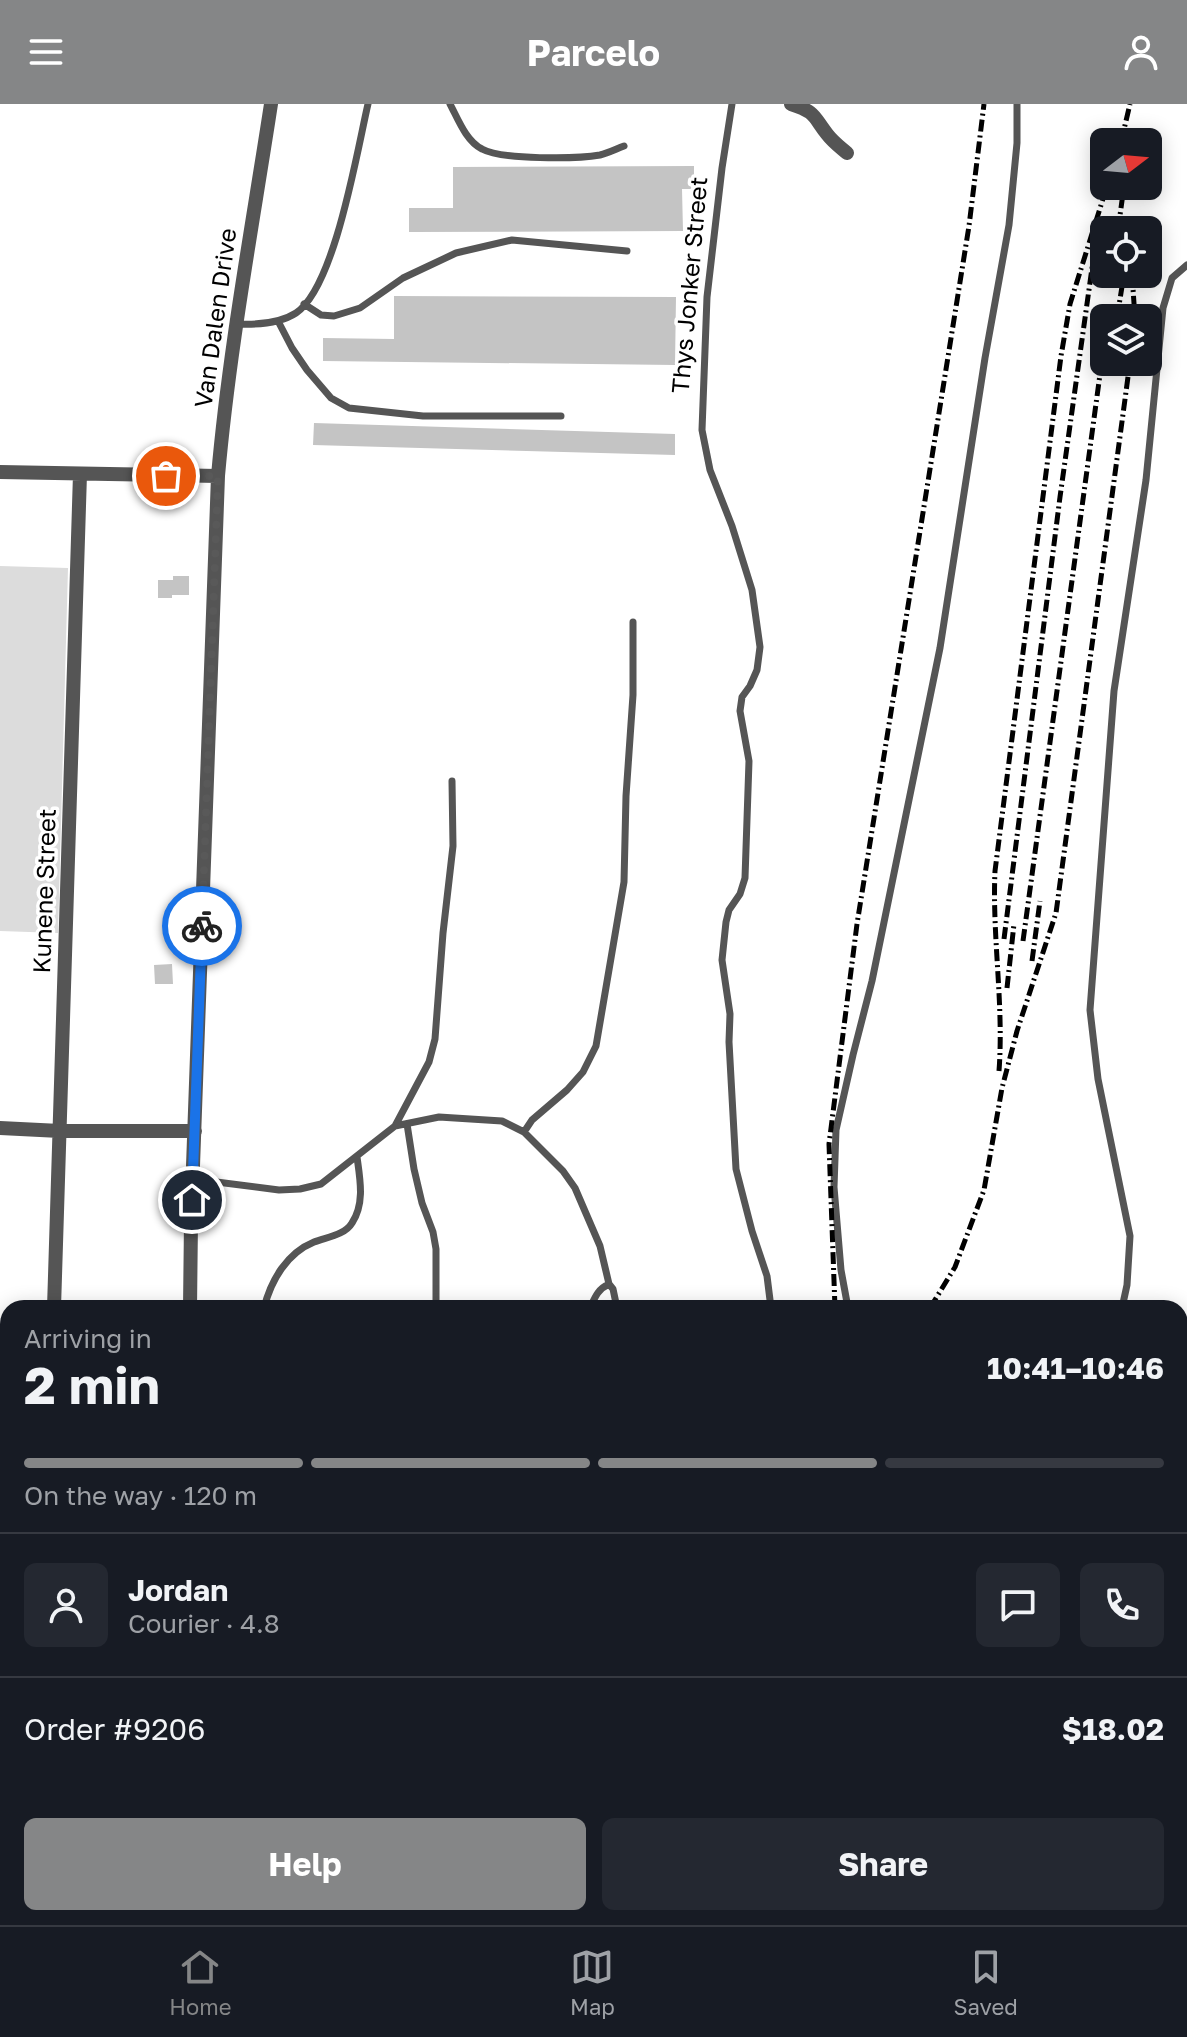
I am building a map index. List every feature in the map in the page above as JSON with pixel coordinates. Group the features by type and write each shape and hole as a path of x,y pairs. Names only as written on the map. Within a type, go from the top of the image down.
{"street":[{"name":"Van Dalen Drive","path":"190,1300 218,476 236,324 271,104"},
{"path":"791,104 807,109 818,118 830,138 847,153"},
{"path":"0,472 218,476"},
{"name":"Kunene Street","path":"54,1300 80,474"},
{"path":"0,1128 195,1131"}],"lane":[{"path":"236,324 278,321 297,312 319,287 329,262 368,104"},
{"path":"450,104 472,142 484,150 505,155 569,157 601,155 624,146"},
{"name":"Thys Jonker Street","path":"732,104 707,297 702,430 710,470 752,590 760,647 757,670 742,697 740,711 749,761 745,878 740,894 729,910 722,960 730,1014 729,1058 736,1169 767,1276 770,1300"},
{"path":"847,1300 834,1187 836,1130 872,981 940,648 1009,225 1017,143 1017,104"},
{"path":"304,304 321,315 334,316 360,308 403,278 456,253 512,240 627,251"},
{"path":"1124,1300 1130,1236 1098,1079 1090,1010 1114,691 1146,480 1163,308 1172,278 1187,265"},
{"path":"278,321 307,370 331,398 349,408 423,416 561,416"},
{"path":"524,1132 532,1120 583,1072 596,1046 624,882 633,695 633,622"},
{"path":"193,1179 279,1190 321,1184 395,1126 429,1062 435,1039 453,846 452,781"},
{"path":"395,1126 439,1117 502,1121 524,1132 563,1171 575,1188 600,1246 615,1300"},
{"path":"407,1124 419,1192 436,1249 436,1300"},
{"path":"267,1300 279,1270 294,1254 352,1225 361,1192 357,1157"},
{"path":"594,1300 602,1287 609,1284"}],"shaded area":[{"path":"0,566 68,568 58,933 0,931"}],"building":[{"path":"694,166 694,189 682,189 683,231 409,232 409,208 453,208 453,167"},
{"path":"394,296 676,297 675,365 323,361 323,338 394,339"},
{"path":"314,423 675,434 675,455 313,445"},
{"path":"173,576 189,576 189,595 158,598 158,580 173,580"},
{"path":"172,964 173,984 155,984 154,965"}],"railway":[{"path":"835,1300 829,1144 857,924 969,226 984,104"},
{"path":"1124,128 1130,104"},
{"path":"999,1071 995,871 1061,356 1070,304 1103,200"},
{"path":"1120,216 1122,200"},
{"path":"1004,939 1090,282"},
{"path":"1119,304 1122,288"},
{"path":"1133,288 1134,304"},
{"path":"1023,941 1100,376"},
{"path":"935,1300 955,1267 984,1190 1002,1088 1017,1031 1056,913 1128,376"},
{"path":"1032,961 1040,901"},
{"path":"1007,988 1014,924"}],"way so far":[{"path":"166,476 218,476 202,926"}],"route":[{"path":"192,1200 202,926"}]}
